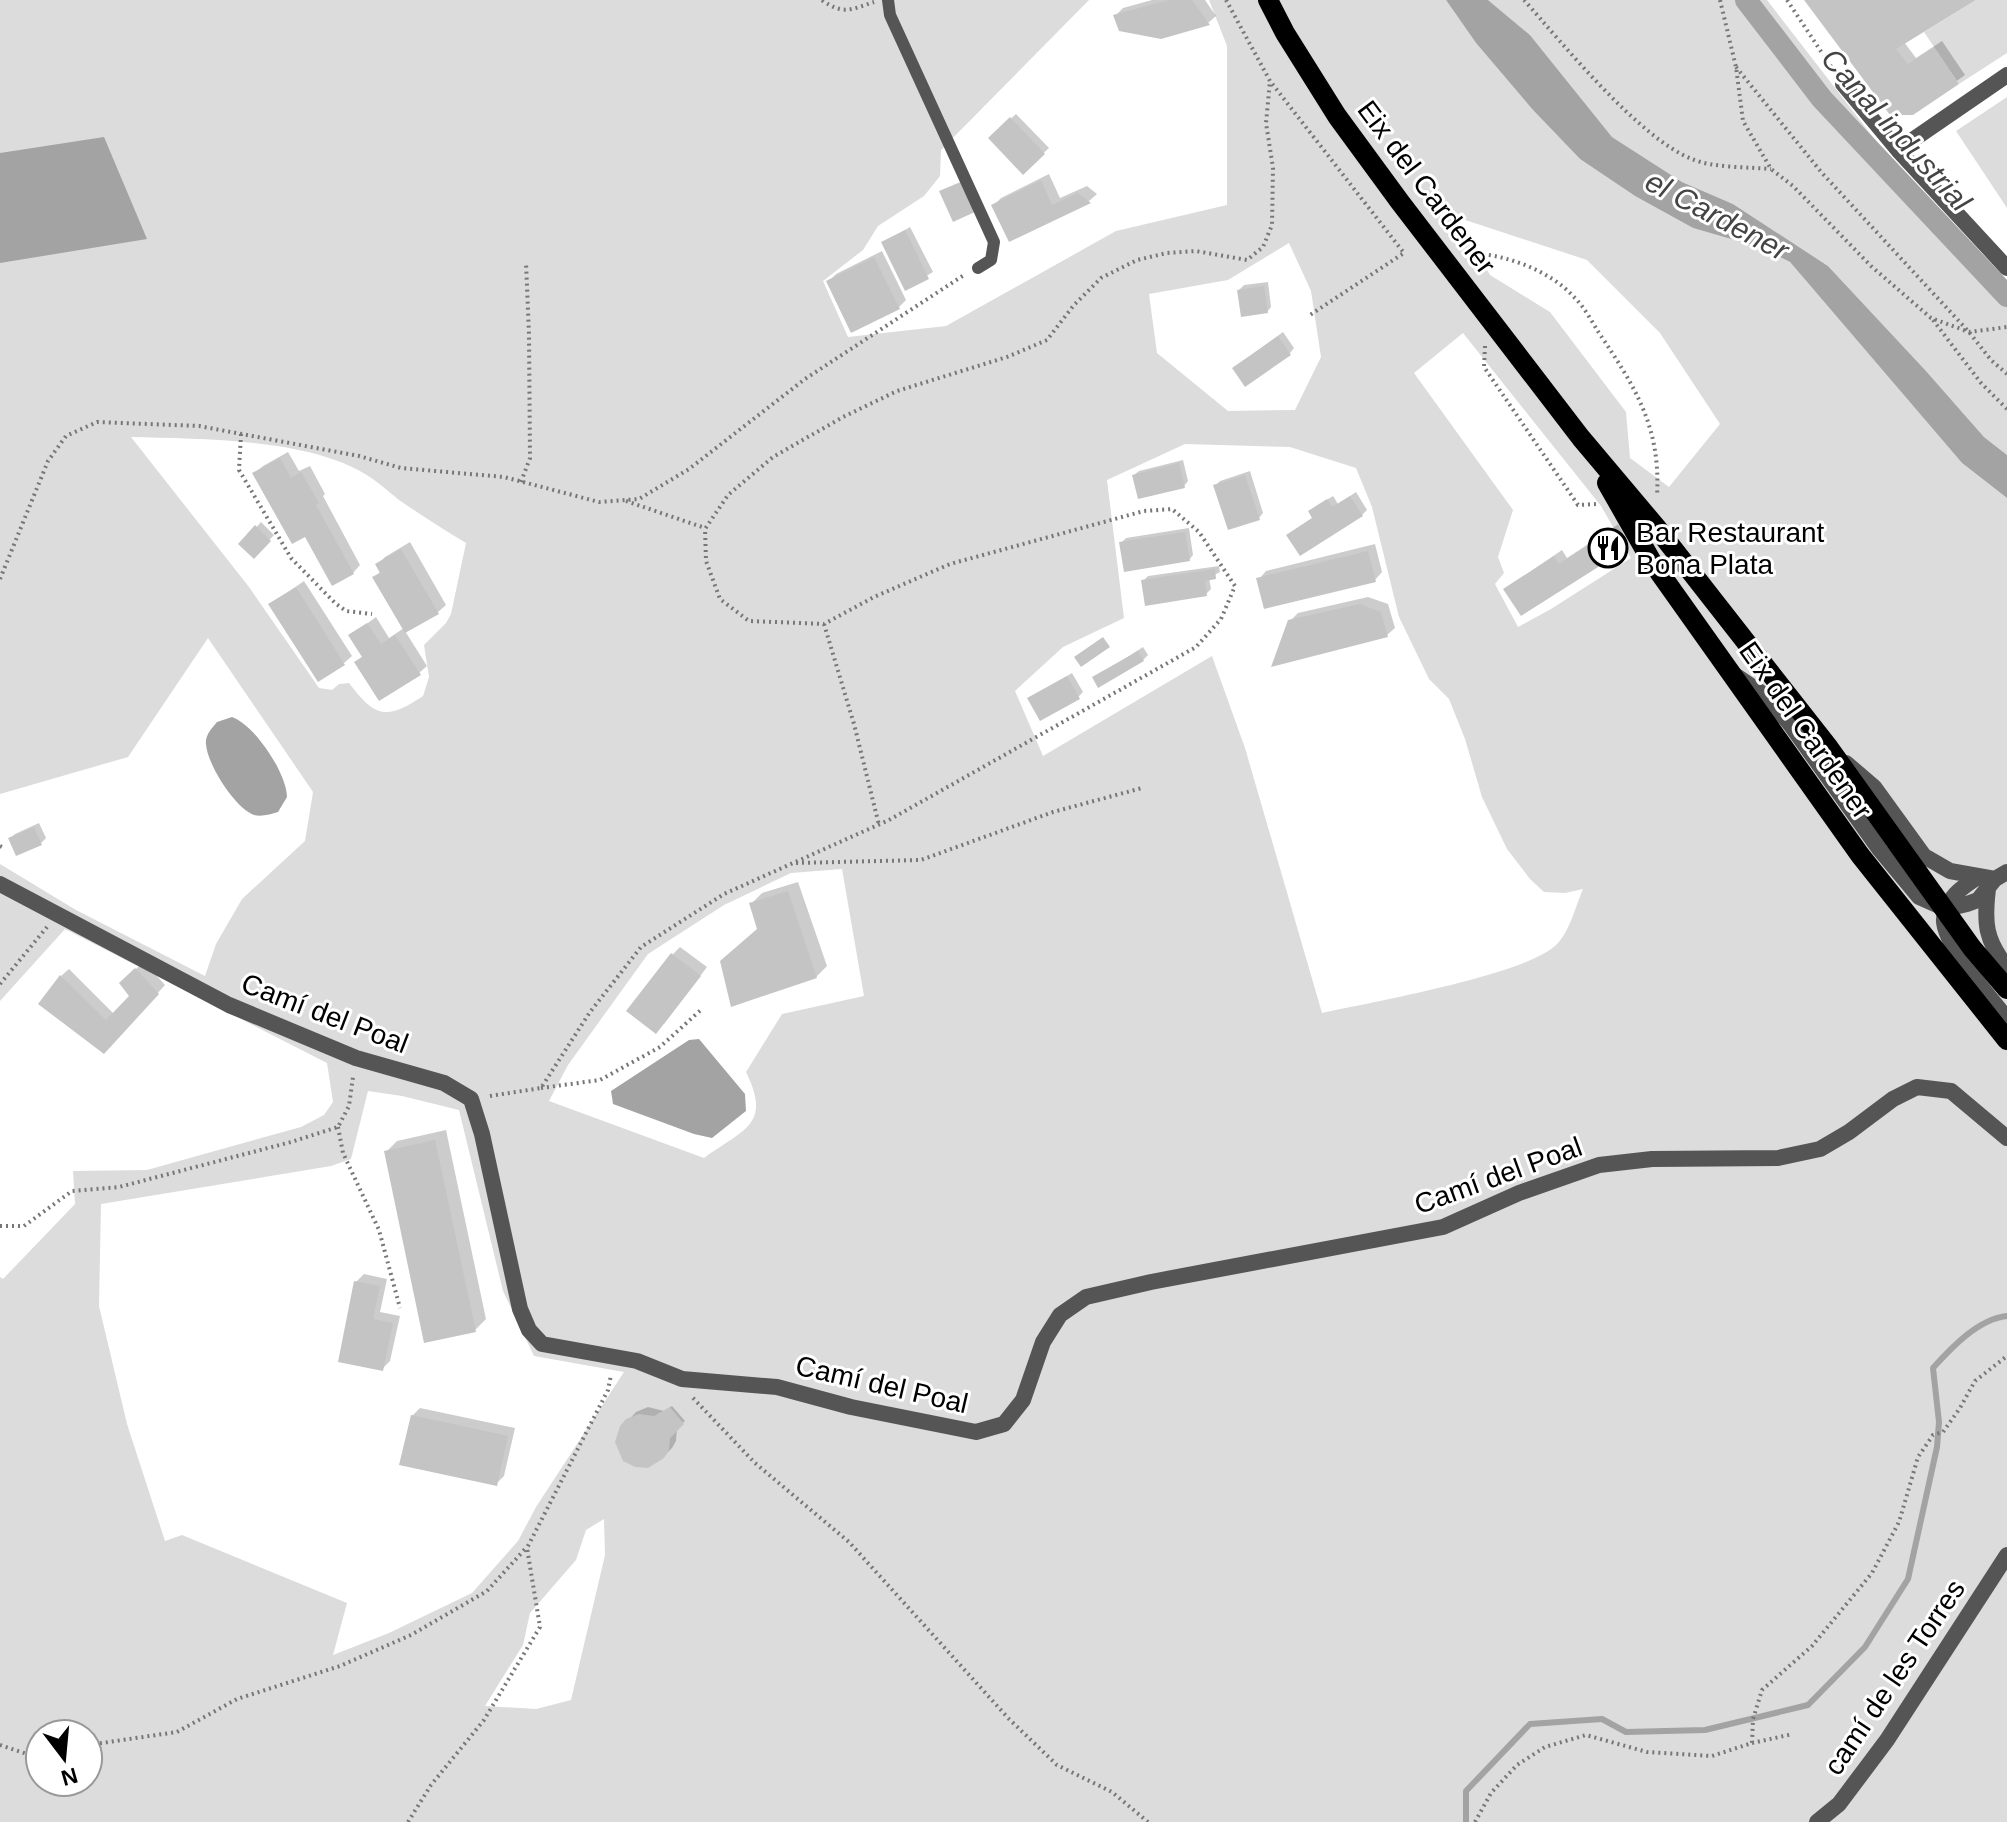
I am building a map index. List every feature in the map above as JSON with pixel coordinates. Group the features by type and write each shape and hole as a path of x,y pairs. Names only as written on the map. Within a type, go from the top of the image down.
{"main road":[{"name":"Eix del Cardener","path":"1268,0 1337,116 1581,438 1656,527 1829,748 1972,948 2007,989"},
{"name":"Eix del Cardener","path":"1581,438 1652,562 1860,855 2007,1040"}],"street":[{"path":"1898,150 2007,75"},
{"path":"1843,84 1898,150 2007,268"},
{"path":"1733,674 1766,696 1790,724 1880,850 1919,897 1946,909"},
{"path":"1829,748 1874,787 1924,856 1950,871 1992,879"},
{"path":"1992,879 1956,892 1946,909 1943,922 1960,958 2007,1019"},
{"path":"1992,879 1985,917 1987,933 2007,967"},
{"name":"Camí del Poal","path":"0,884 229,1005 356,1058 444,1083 471,1099 482,1134 520,1309 529,1330 542,1344 637,1361 682,1379 777,1387 851,1407 976,1432 1004,1424 1023,1400 1043,1342 1060,1315 1086,1297 1443,1227 1519,1193 1599,1165 1652,1159 1778,1158 1820,1149 1893,1099 1917,1087 1951,1091 2007,1138"},
{"name":"camí de les Torres","path":"1817,1822 1839,1804 1887,1740 2007,1555"}],"lane":[{"path":"888,0 890,15 994,242 991,260 978,268"}],"path":[{"path":"822,0 834,9 847,11 880,0"},
{"path":"1226,0 1270,81 1404,253 1310,315"},
{"path":"1524,0 1625,109 1665,145 1694,160 1771,169"},
{"path":"1720,0 1736,67 1743,121 1771,169 1793,186 1871,266 1931,318 1981,383 2007,409"},
{"path":"1787,0 1843,84"},
{"path":"1736,67 1822,173 2007,374"},
{"path":"541,1088 590,1012 641,947 724,894 879,825 1196,647 1221,619 1235,586 1208,544 1172,509 1144,511 950,564 874,597 824,624 749,621 720,599 706,561 705,529 728,495 773,457 843,417 897,391 1007,357 1047,340 1074,305 1101,278 1137,260 1196,251 1247,260 1263,247 1272,225 1273,168 1266,123 1270,81"},
{"path":"1441,254 1487,253 1510,258 1541,273 1575,297 1643,404 1659,464 1656,527"},
{"path":"521,482 530,458 526,263"},
{"path":"0,579 48,461 66,436 97,422 199,426 359,456 401,468 504,477 599,502 639,499 689,469 805,379 978,268"},
{"path":"1486,311 1484,367 1578,505 1618,503"},
{"path":"1931,318 1969,332 2007,327"},
{"path":"241,434 239,470 291,558 346,611 372,614"},
{"path":"624,500 705,529"},
{"path":"824,624 854,724 879,825"},
{"path":"794,863 921,860 1053,812 1142,788"},
{"path":"0,984 59,913"},
{"path":"471,1099 600,1080 660,1047 703,1008"},
{"path":"356,1058 349,1106 338,1127 343,1153 379,1230 400,1308"},
{"path":"0,1226 24,1226 72,1191 119,1187 338,1127"},
{"path":"104,1743 177,1732 237,1699 340,1666 411,1635 487,1591 527,1548 608,1390 616,1356"},
{"path":"1752,1743 1753,1719 1762,1690 1812,1646 1872,1573 1899,1522 1918,1457 1933,1435 1943,1432 1975,1381 2007,1356"},
{"path":"682,1379 707,1414 755,1463 849,1542 1009,1719 1057,1765 1112,1792 1148,1822"},
{"path":"408,1822 431,1785 484,1720 540,1627 527,1548"},
{"path":"1475,1822 1491,1793 1517,1765 1545,1747 1586,1735 1647,1752 1712,1756 1793,1734"},
{"path":"0,1745 24,1753"}],"shaded area":[{"path":"0,0 1089,0 941,150 940,176 924,196 878,226 863,250 823,281 848,337 946,326 1116,231 1227,205 1227,46 1209,0 1446,0 1476,43 1580,159 1635,196 1693,228 1762,248 1790,262 1962,463 2007,498 2007,1822 0,1822 0,1277 3,1279 75,1204 73,1171 147,1170 301,1127 324,1115 333,1102 327,1063 65,929 0,1001 0,864 76,910 205,976 216,944 242,899 305,841 313,792 208,638 128,757 0,794","holes":["1456,217 1587,260 1660,333 1720,424 1669,487 1630,458 1626,412 1550,312 1490,275","1289,243 1311,291 1321,357 1295,410 1228,411 1157,353 1149,294 1228,280","1463,333 1601,506 1631,558 1518,627 1495,584 1504,573 1498,557 1513,510 1414,373","131,437 251,443 313,453 365,474 466,543 451,614 424,645 429,677 423,696 390,712 374,709 349,683 339,684 332,690 319,688 249,587","1185,444 1290,447 1356,468 1372,507 1399,617 1429,679 1449,699 1482,797 1507,849 1544,892 1565,893 1583,889 1569,925 1557,944 1540,955 1482,977 1322,1013 1245,748 1212,656 1043,756 1015,691 1063,647 1124,618 1107,480","842,869 864,996 782,1014 746,1072 756,1104 755,1115 742,1132 704,1158 549,1101 568,1065 648,954 724,905 791,873","368,1091 459,1110 503,1291 534,1356 624,1372 536,1507 518,1541 472,1593 389,1633 333,1655 347,1603 182,1535 165,1541 127,1424 99,1306 101,1204 331,1166 351,1159","604,1519 605,1555 571,1700 536,1709 485,1706 523,1645 530,1613 576,1560 586,1530"]},
{"path":"1488,0 1767,0 1890,159 2007,286 2007,455 1984,437 1828,266 1733,204 1682,182 1612,137 1530,35"},
{"path":"1976,0 2007,0 2007,53 1959,84 1924,32"},
{"path":"2007,97 2007,208 1956,131"}],"water":[{"name":"el Cardener","path":"1446,0 1488,0 1530,35 1612,137 1682,182 1733,204 1828,266 1984,437 2007,455 2007,498 1962,463 1790,262 1762,248 1693,228 1635,196 1580,159 1476,43"},
{"path":"104,137 147,239 0,263 0,153"},
{"path":"232,717 260,740 282,776 287,797 278,812 260,816 247,811 231,795 211,763 206,744 208,735 217,722"},
{"path":"699,1039 745,1094 746,1111 712,1138 613,1104 611,1091 689,1040"}],"building":[{"path":"1169,0 1192,0 1210,25 1161,39 1119,31 1113,15"},
{"path":"1804,0 1976,0 1896,49 1908,64 1934,47 1959,84 1913,115 1890,115"},
{"path":"1010,117 1045,154 1023,175 988,138"},
{"path":"1041,180 1052,205 1078,193 1091,203 1009,242 991,205"},
{"path":"963,181 977,211 953,222 939,191"},
{"path":"905,230 929,279 905,291 881,242"},
{"path":"874,257 900,309 851,333 826,281"},
{"path":"1264,286 1268,313 1241,317 1237,290"},
{"path":"1278,336 1291,355 1245,387 1232,368"},
{"path":"280,458 291,478 301,472 354,574 332,586 305,537 292,544 252,473"},
{"path":"1179,463 1185,488 1138,499 1132,475"},
{"path":"1245,475 1260,520 1228,530 1213,485"},
{"path":"1350,496 1363,516 1300,556 1286,535 1312,518 1308,511 1327,499 1332,507"},
{"path":"255,525 271,541 254,559 238,544"},
{"path":"1612,530 1625,550 1521,616 1503,589 1554,556 1559,564"},
{"path":"1185,532 1190,561 1124,572 1119,542"},
{"path":"401,549 439,614 405,633 372,577 380,573 375,564"},
{"path":"1368,551 1376,582 1264,609 1256,578"},
{"path":"1215,569 1216,579 1205,581 1207,596 1145,606 1141,580"},
{"path":"296,587 345,665 318,682 268,604"},
{"path":"1360,604 1381,612 1388,637 1271,667 1288,620"},
{"path":"367,623 381,644 395,635 421,675 379,701 354,662 362,657 348,635"},
{"path":"1103,637 1110,647 1081,667 1074,657"},
{"path":"1138,651 1144,661 1098,688 1092,677"},
{"path":"1067,676 1080,699 1040,721 1027,698"},
{"path":"34,827 42,845 16,856 8,838"},
{"path":"788,891 817,978 731,1007 720,961 757,929 749,903"},
{"path":"671,953 701,976 656,1034 626,1011"},
{"path":"135,968 159,994 104,1054 38,1004 60,975 106,1020 129,996 119,983"},
{"path":"435,1140 476,1332 424,1343 384,1151"},
{"path":"354,1281 380,1286 373,1319 393,1323 383,1371 338,1362"},
{"path":"670,1407 684,1424 670,1438 669,1450 664,1458 648,1468 635,1467 623,1461 615,1442 626,1419 639,1414 654,1416"},
{"path":"411,1415 508,1436 497,1486 399,1465"}],"waterway":[{"name":"Canal industrial","path":"1746,0 1822,99 2007,296"},
{"path":"1466,1822 1466,1791 1530,1724 1602,1719 1626,1732 1705,1730 1808,1705 1865,1647 1908,1579 1937,1447 1939,1422 1933,1368 1976,1328 2007,1316"}],"place":[{"name":"Bar Restaurant Bona Plata","path":"1608,548"}]}
